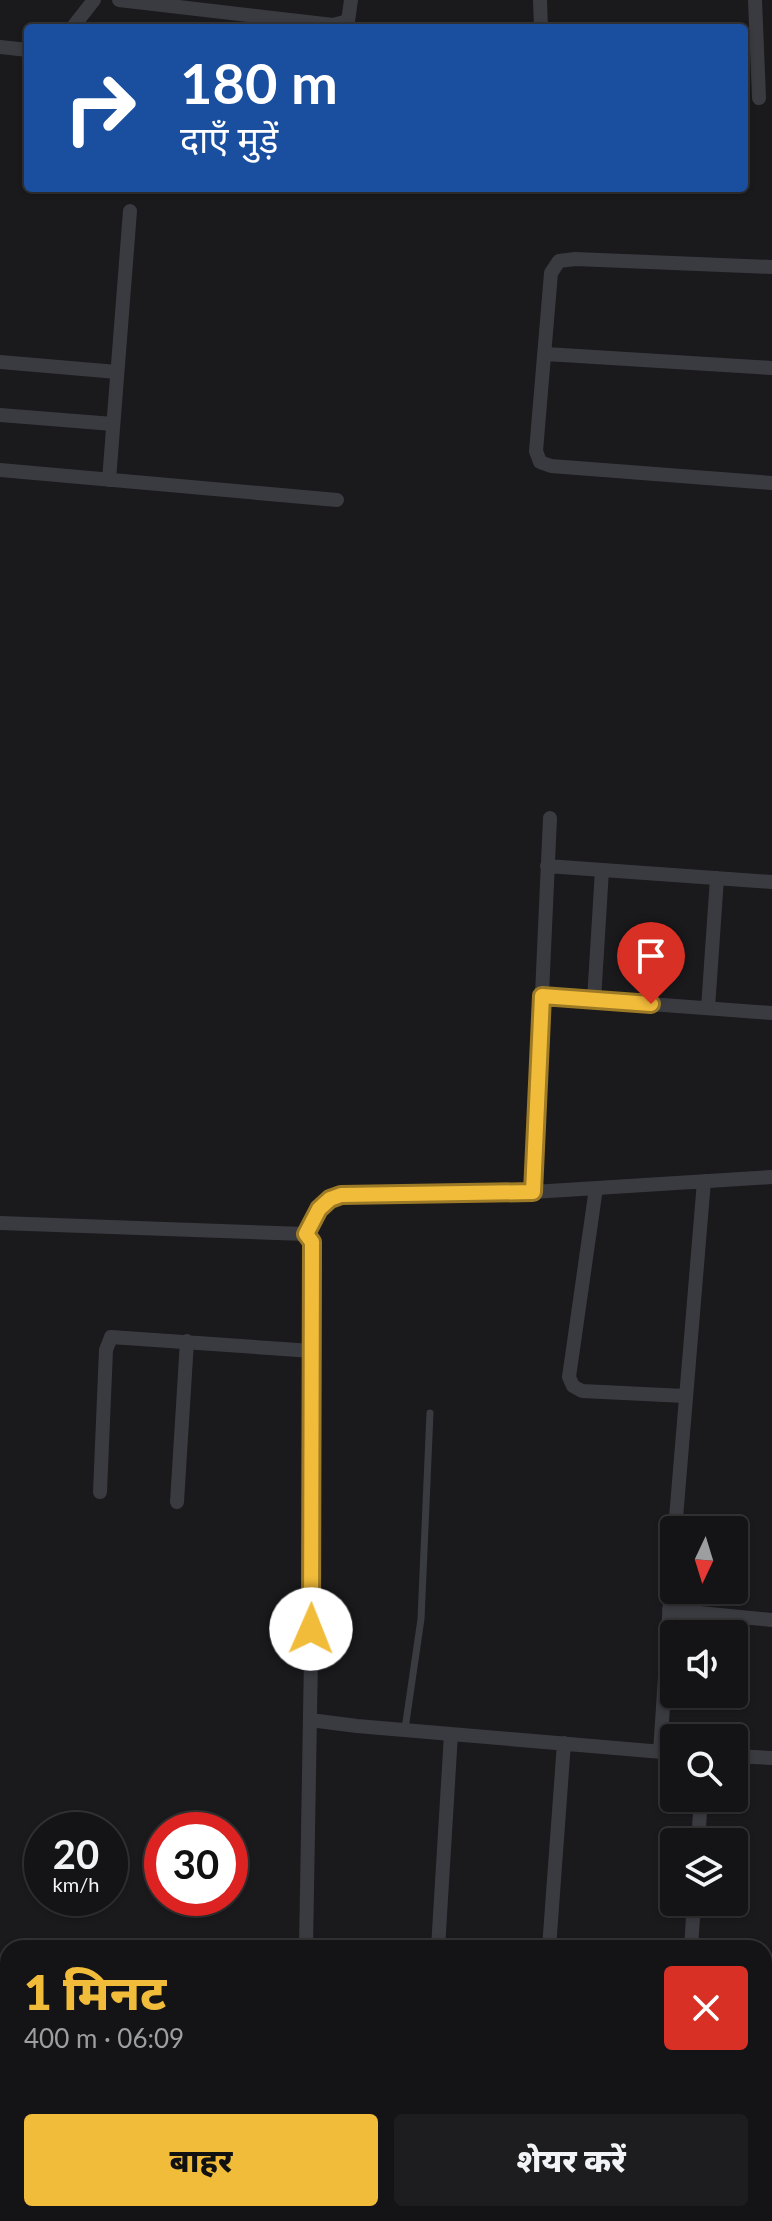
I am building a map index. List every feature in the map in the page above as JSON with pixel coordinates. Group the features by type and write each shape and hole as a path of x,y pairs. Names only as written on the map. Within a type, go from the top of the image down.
{"street":[{"path":"75,24 94,0"},
{"path":"119,0 324,24"},
{"path":"337,24 348,21 351,0"},
{"path":"540,0 541,24"},
{"path":"755,0 751,57 759,98"},
{"path":"0,47 24,50"},
{"path":"109,480 130,211"},
{"path":"772,267 575,259 559,261 551,273 536,451 543,465 772,483"},
{"path":"546,354 772,368"},
{"path":"0,362 117,372"},
{"path":"0,415 113,424"},
{"path":"0,470 337,500"},
{"path":"533,1192 550,818"},
{"path":"547,866 772,882"},
{"path":"594,1000 602,870"},
{"path":"708,1008 717,878"},
{"path":"542,996 772,1013"},
{"path":"306,1234 319,1209 330,1199 341,1195 533,1192 772,1177"},
{"path":"676,1516 704,1181"},
{"path":"596,1188 569,1377 573,1386 582,1391 685,1396"},
{"path":"0,1223 306,1234"},
{"path":"306,1234 312,1242 306,1940"},
{"path":"100,1492 108,1342 111,1337 312,1351"},
{"path":"177,1502 187,1341"},
{"path":"667,1724 669,1604"},
{"path":"669,1610 772,1620"},
{"path":"310,1720 660,1751"},
{"path":"438,1940 451,1734"},
{"path":"550,1940 564,1743"},
{"path":"748,1757 772,1758"},
{"path":"692,1940 693,1916"}],"lane":[{"path":"405,1730 421,1619 430,1413"}],"route":[{"path":"311,1629 312,1242 306,1234 319,1209 330,1199 341,1195 533,1192 542,996 651,1004"}]}
